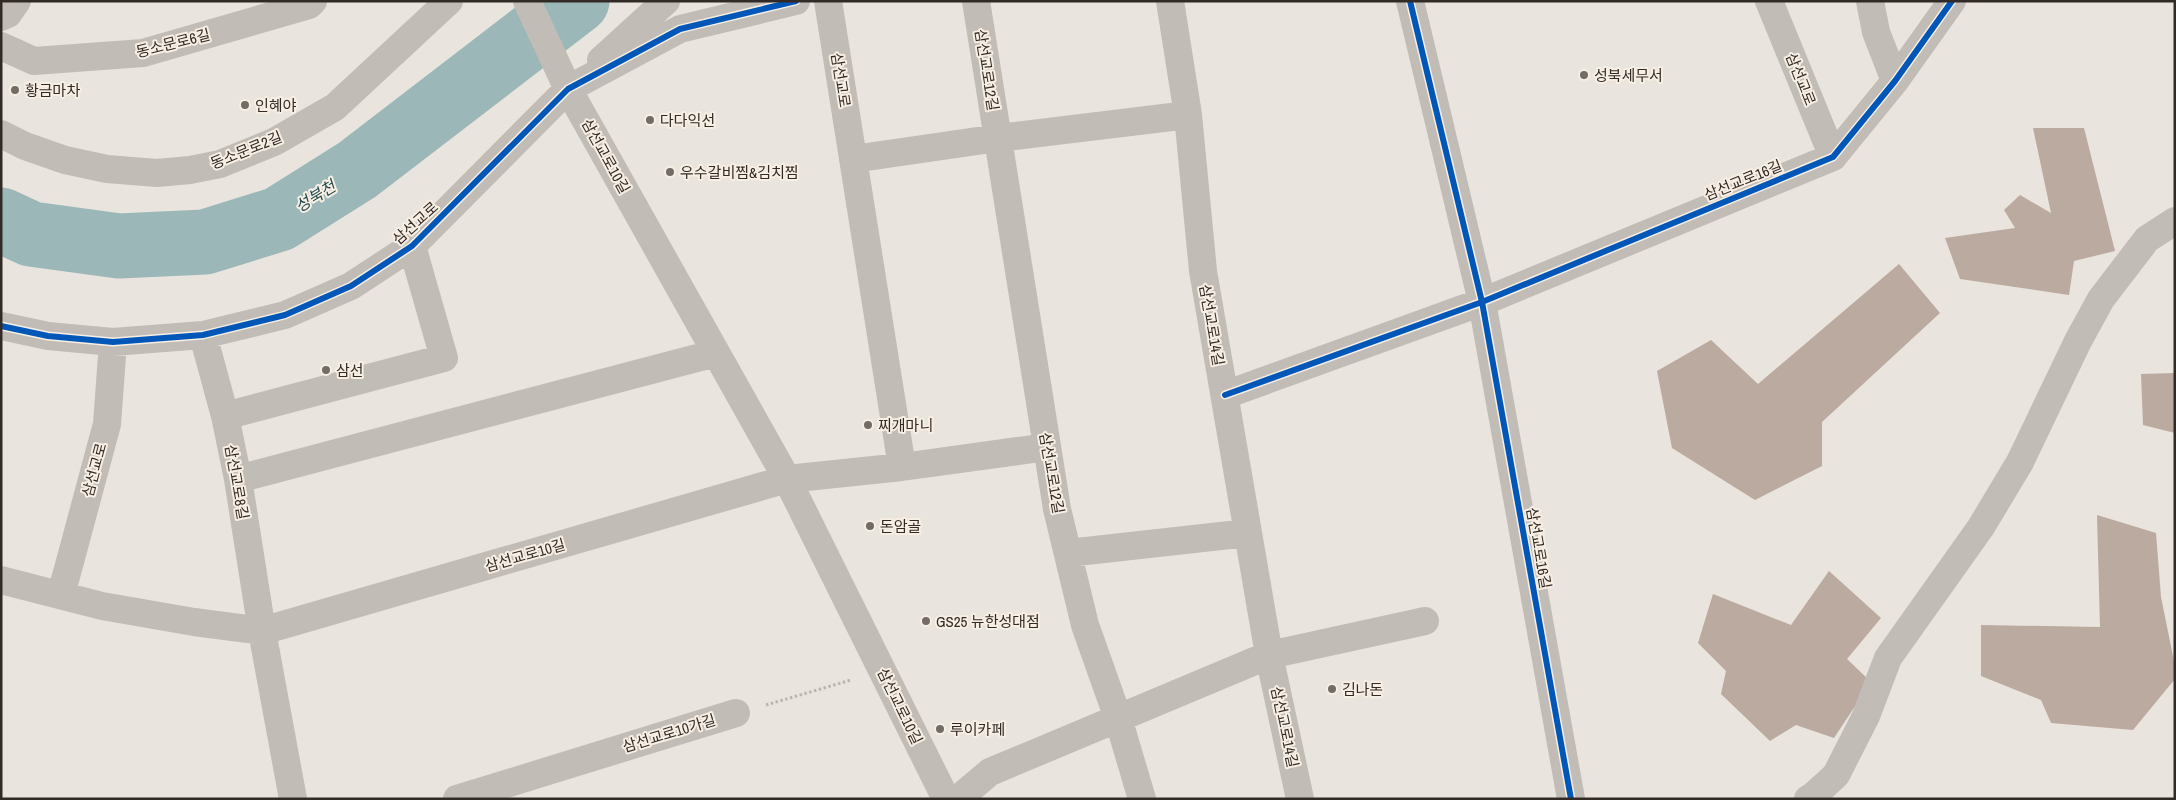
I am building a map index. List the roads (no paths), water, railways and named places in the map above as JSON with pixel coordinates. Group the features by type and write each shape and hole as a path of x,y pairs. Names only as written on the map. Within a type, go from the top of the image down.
{"street":[{"path":"1,16 8,14 17,1"},
{"name":"동소문로6길","path":"1,46 34,61 143,54 309,5 313,1"},
{"name":"동소문로2길","path":"1,134 25,146 65,160 107,169 158,173 190,170 220,164 274,142 335,106 449,1"},
{"name":"삼선교로10길","path":"527,1 563,78 787,478 946,799"},
{"path":"563,78 666,1"},
{"name":"삼선교로","path":"1,326 48,336 113,342 203,335 285,314 301,308 351,286 412,246 563,78 680,29 796,1"},
{"name":"삼선교로","path":"828,1 853,159"},
{"name":"삼선교로12길","path":"976,1 1057,509 1085,625 1118,718 1142,799"},
{"name":"삼선교로14길","path":"1170,1 1188,115 1203,271 1269,655 1300,799"},
{"name":"삼선교로16길","path":"1410,1 1482,302 1570,799"},
{"name":"삼선교로","path":"1769,1 1833,157"},
{"path":"1870,1 1876,32 1895,81"},
{"name":"삼선교로16길","path":"1225,395 1482,302 1833,157 1895,81 1952,1"},
{"path":"902,467 853,159 998,138 1188,115"},
{"path":"1808,799 1836,774 1866,716 1888,658 1981,527 2020,462 2078,341 2101,300 2147,239 2175,221"},
{"name":"삼선교로","path":"225,416 444,358 412,246"},
{"name":"삼선교로8길","path":"203,335 225,416 238,479 262,631 293,799"},
{"name":"삼선교로","path":"61,596 107,424 113,342"},
{"path":"238,479 716,353"},
{"name":"삼선교로10길","path":"262,631 787,478 902,467 1047,447"},
{"path":"1068,553 1248,533"},
{"path":"1,580 111,607 194,622 262,631"},
{"path":"958,799 990,772 1269,655 1425,621"},
{"name":"삼선교로10가길","path":"457,799 736,713"}],"waterway":[{"name":"성북천","path":"1,220 31,234 119,246 205,242 279,219 357,170 577,1"}],"place":[{"name":"성북세무서","path":"1584,75"},
{"name":"황금마차","path":"15,90"},
{"name":"인혜야","path":"245,105"},
{"name":"다다익선","path":"650,120"},
{"name":"우수갈비찜&김치찜","path":"670,172"},
{"name":"삼선","path":"326,370"},
{"name":"찌개마니","path":"868,425"},
{"name":"돈암골","path":"870,526"},
{"name":"GS25 뉴한성대점","path":"926,621"},
{"name":"김나돈","path":"1332,689"},
{"name":"루이카페","path":"940,729"}]}
